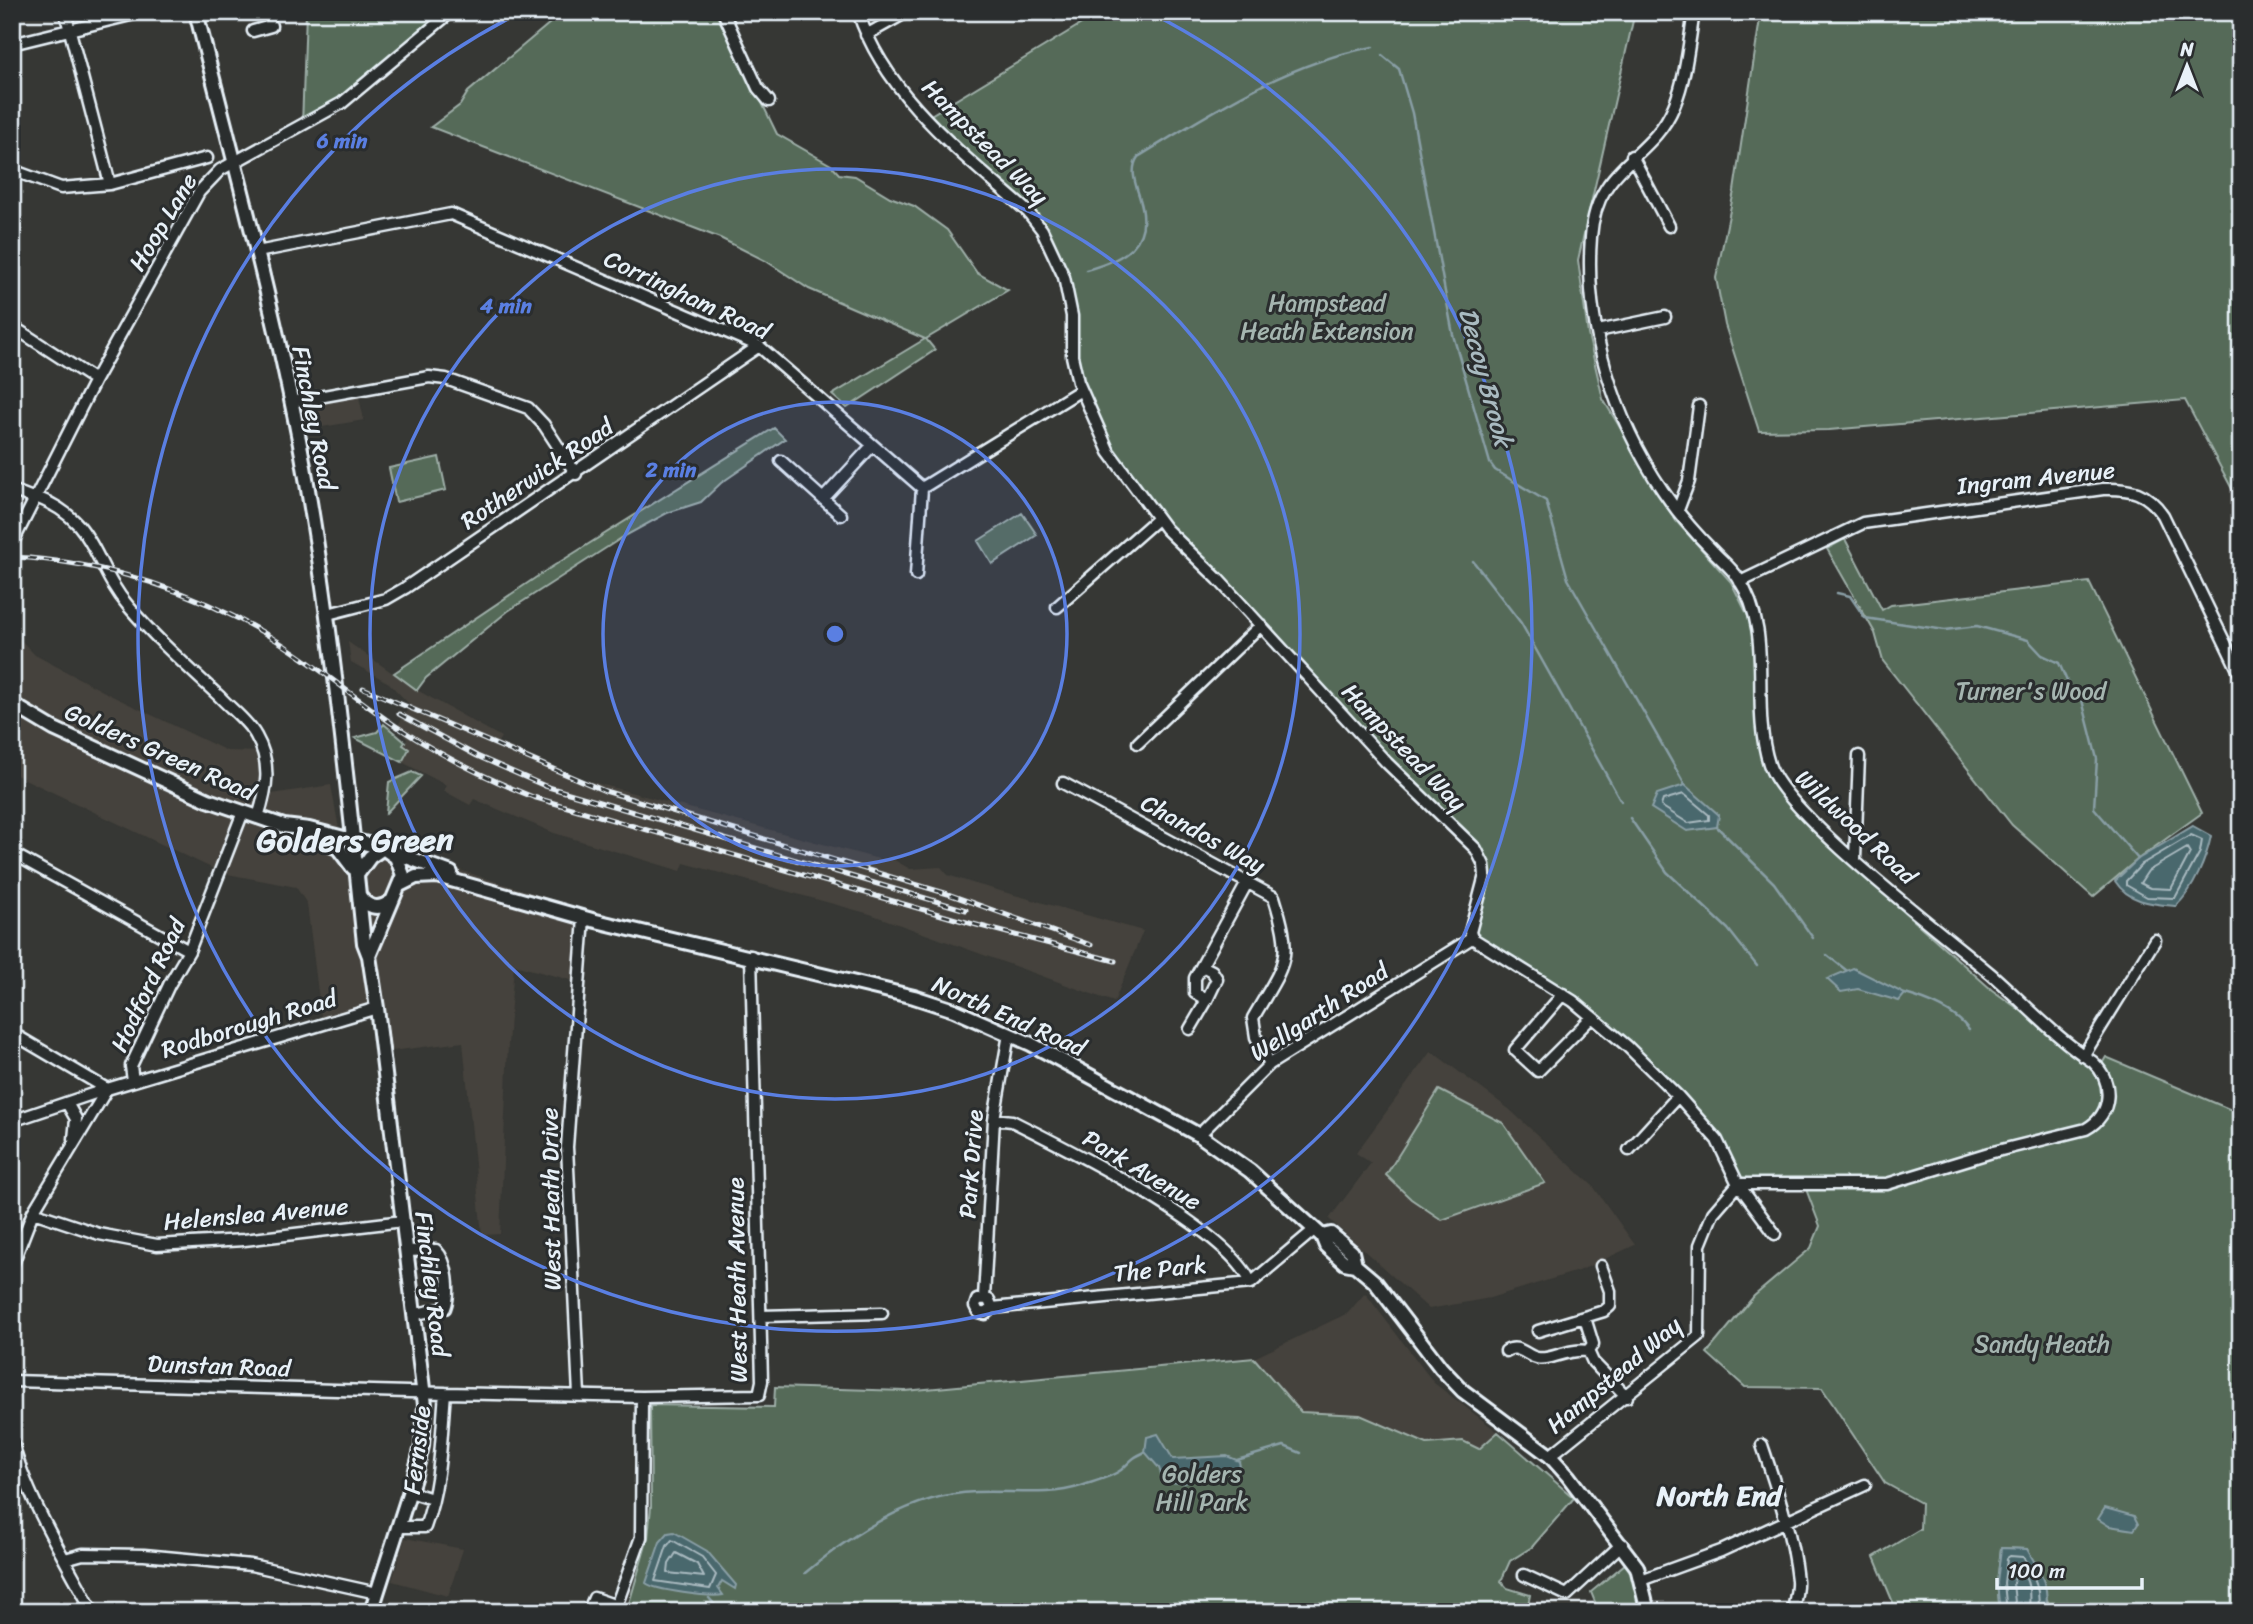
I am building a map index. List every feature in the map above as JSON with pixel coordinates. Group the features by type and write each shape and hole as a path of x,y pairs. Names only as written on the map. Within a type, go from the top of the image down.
{"main road":[{"name":"Finchley Road","path":"196,12 257,252 291,402 328,614 351,840 364,943 369,956 377,1008 425,1393 422,1446 371,1612"},
{"name":"Golders Green Road","path":"12,705 54,729 164,781 338,848 357,875"},
{"name":"Golders Green Road","path":"294,829 351,840"},
{"path":"351,840 383,848 396,857 404,875 400,885"},
{"path":"357,875 370,857 383,848"},
{"name":"North End Road","path":"383,848 514,897"},
{"name":"North End Road","path":"400,885 424,876 437,876 584,918 914,997 954,1010 1009,1034 1199,1135 1250,1171 1318,1233 1326,1246 1345,1263 1355,1265 1379,1287 1456,1383 1552,1459 1622,1544 1641,1580 1648,1612"},
{"name":"Finchley Road","path":"369,956 390,902 400,885"},
{"path":"359,895 370,906 378,907 390,902"}],"street":[{"path":"65,12 110,184"},
{"path":"12,44 143,12"},
{"path":"253,31 271,26 267,12"},
{"name":"Hoop Lane","path":"12,544 95,380 199,192 220,170 342,103 451,12"},
{"path":"723,12 758,88 769,101"},
{"name":"Hampstead Way","path":"858,12 866,35 891,78 926,118 1028,212 1042,230 1066,284 1072,316 1072,356 1081,390 1109,452 1157,519 1261,625 1381,757 1476,849 1484,865 1485,875 1470,932 1472,938"},
{"path":"866,35 907,12"},
{"name":"Wildwood Road","path":"1694,12 1674,106 1662,126 1612,177 1595,204 1590,237 1590,280 1598,331 1619,410 1664,493 1740,582 1754,608 1760,629 1758,689 1769,765 1777,783 1855,859 2104,1073 2108,1087 2104,1112 2098,1122 2086,1129 1994,1152 1887,1184 1738,1184"},
{"path":"1632,156 1669,226"},
{"path":"12,170 61,188 110,184 207,158"},
{"name":"Corringham Road","path":"257,252 451,214 759,346 871,447 922,488"},
{"path":"1598,331 1665,317"},
{"path":"12,326 95,380"},
{"name":"Rotherwick Road","path":"328,614 386,599 405,589 759,346"},
{"path":"291,402 429,377 446,379 528,408 544,425 576,474"},
{"path":"916,575 922,488 1081,390"},
{"path":"1678,510 1689,481 1699,406"},
{"path":"823,499 871,447"},
{"path":"781,461 841,515"},
{"name":"Ingram Avenue","path":"1740,582 1842,531 1885,517 2103,489 2132,490 2154,501 2163,515 2241,676"},
{"path":"12,490 58,505 84,528 107,574 128,606 255,734 267,768 267,785 258,817"},
{"path":"1057,607 1157,519"},
{"path":"1138,743 1261,625"},
{"path":"1855,859 1858,756"},
{"name":"Chandos Way","path":"1063,783 1274,897 1287,948 1284,963 1253,1018 1256,1037 1270,1065"},
{"name":"Hodford Road","path":"12,1121 133,1081 131,1066 169,985 189,951 243,812"},
{"path":"12,853 189,951"},
{"path":"1207,1000 1195,993 1193,987 1202,965 1247,883"},
{"name":"West Heath Drive","path":"579,1395 567,1147 584,918"},
{"path":"1472,938 1563,994 1678,1096 1717,1140 1738,1184 1775,1234"},
{"name":"Wellgarth Road","path":"1199,1135 1270,1065 1472,938"},
{"path":"2083,1056 2155,940"},
{"name":"West Heath Avenue","path":"425,1393 642,1397 759,1395 762,1381 761,1316 751,956"},
{"path":"1190,1029 1217,979 1212,971 1202,965"},
{"path":"1563,994 1515,1050 1538,1071 1592,1017"},
{"name":"Rodborough Road","path":"133,1081 377,1008"},
{"path":"12,1033 107,1089 33,1212 12,1266"},
{"name":"Park Drive","path":"988,1302 993,1119 1009,1034"},
{"path":"1629,1150 1678,1096"},
{"path":"67,1103 76,1119 74,1143"},
{"name":"Park Avenue","path":"993,1119 1012,1121 1145,1192 1215,1242 1245,1269 1251,1283"},
{"name":"Hampstead Way","path":"1552,1459 1699,1336 1700,1245 1713,1213 1738,1184"},
{"name":"Helenslea Avenue","path":"33,1212 99,1234 158,1245 244,1240 403,1221"},
{"path":"1251,1283 1318,1233"},
{"path":"407,1251 436,1250 443,1257 449,1298 445,1308 416,1314"},
{"path":"1538,1331 1585,1318 1610,1306 1610,1291 1601,1266"},
{"name":"The Park","path":"978,1312 985,1314 988,1302 1251,1283"},
{"path":"761,1316 882,1313"},
{"path":"1585,1318 1593,1344 1588,1351"},
{"path":"1506,1351 1516,1348 1537,1358 1554,1357 1570,1350 1588,1351"},
{"path":"1588,1351 1593,1362 1627,1397"},
{"name":"Dunstan Road","path":"12,1381 425,1393"},
{"name":"Fernside","path":"399,1527 425,1527 439,1472 445,1393"},
{"path":"588,1612 594,1598 616,1609 641,1537 642,1397"},
{"path":"12,1440 22,1469 93,1612"},
{"path":"1762,1445 1788,1522 1798,1597 1794,1612"},
{"path":"1641,1580 1721,1551 1865,1485"},
{"path":"410,1492 432,1499"},
{"path":"1524,1575 1567,1595 1622,1544"},
{"path":"65,1559 83,1554 196,1558 251,1565 377,1593"}],"shaded area":[{"path":"359,397 364,420 310,429 305,406"},
{"path":"12,631 35,655 112,696 227,751 264,752 265,795 331,785 339,829 586,910 578,982 514,965 500,1234 482,1235 463,1042 383,1052 377,1008 322,1024 307,904 296,887 222,873 12,773"},
{"path":"348,642 417,690 501,737 498,742 569,773 570,776 879,859 891,858 910,869 941,867 948,875 972,883 1143,931 1114,1002 870,914 684,863 681,871 554,833 474,799 470,805 444,791 446,785 402,762 409,749 403,745 407,739 397,727 410,705 389,683 351,662"},
{"path":"1431,1051 1509,1109 1593,1186 1635,1245 1581,1270 1490,1298 1429,1309 1329,1219 1371,1163 1356,1153"},
{"path":"1365,1293 1434,1383 1498,1432 1479,1449 1463,1441 1427,1444 1360,1415 1301,1412 1254,1358 1348,1313"},
{"path":"405,1538 463,1549 448,1596 392,1581"}],"green space":[{"path":"306,12 451,12 394,61 302,126"},
{"path":"563,12 718,12 777,134 831,165 839,174 855,176 890,197 914,206 947,230 977,273 1008,290 926,339 935,350 847,408 832,395 925,339 809,289 766,261 720,238 431,127 460,105 468,92"},
{"name":"Hampstead Heath Extension","path":"1101,12 1635,12 1578,260 1588,334 1603,399 1676,521 1731,582 1756,632 1755,680 1762,753 1770,781 1849,863 1992,990 2100,1067 2106,1057 2241,1114 2241,1612 2044,1612 2048,1602 2027,1549 2001,1548 1997,1583 2000,1612 1897,1612 1874,1557 1920,1529 1921,1503 1885,1483 1822,1388 1745,1387 1707,1353 1754,1296 1811,1248 1820,1226 1804,1184 1738,1184 1717,1140 1592,1017 1472,938 1485,875 1481,857 1157,519 1109,452 1081,390 1069,297 1028,212 926,118"},
{"path":"1761,12 2241,12 2241,506 2185,400 1829,430 1759,431 1725,325 1716,278 1734,191"},
{"path":"774,428 785,439 721,483 701,502 667,513 623,537 508,611 426,678 417,690 394,673 547,570"},
{"path":"439,457 446,490 396,502 389,468"},
{"path":"1022,513 1037,535 992,564 978,541"},
{"name":"Turner's Wood","path":"1845,539 1882,610 1891,605 2089,582 2202,813 2138,859 2093,897 2012,825 1883,661 1875,633 1827,549"},
{"path":"384,724 405,742 403,745 409,749 402,762 355,738 377,732"},
{"path":"412,772 421,776 386,813 389,782"},
{"path":"1439,1090 1503,1123 1545,1183 1442,1220 1411,1199 1386,1175"},
{"name":"Golders Hill Park","path":"1254,1358 1301,1412 1360,1415 1427,1444 1463,1441 1479,1449 1498,1432 1574,1498 1532,1547 1510,1561 1501,1581 1507,1588 1530,1595 1528,1605 1535,1612 638,1612 628,1607 648,1538 651,1506 650,1405 774,1407 775,1387 905,1391"},
{"path":"1631,1559 1648,1612 1599,1612 1591,1592"}],"water":[{"path":"1685,785 1719,815 1717,827 1687,831 1651,808 1657,794"},
{"path":"2193,826 2211,836 2198,874 2176,906 2134,898 2115,881 2138,859"},
{"path":"1853,968 1905,994 1899,1001 1858,989 1841,992 1827,979"},
{"path":"1158,1434 1173,1459 1227,1456 1239,1461 1240,1467 1184,1483 1164,1482 1159,1468 1145,1452 1147,1437"},
{"path":"2105,1508 2134,1516 2138,1524 2134,1530 2109,1526 2098,1519"},
{"path":"674,1532 707,1551 736,1585 735,1589 722,1581 718,1588 723,1595 707,1595 671,1591 646,1583 660,1542 668,1533"},
{"path":"2001,1548 2027,1549 2040,1571 2045,1587 2047,1596 2044,1612 2000,1612 1997,1583"}],"waterway":[{"name":"Decoy Brook","path":"1086,270 1123,255 1139,239 1143,228 1143,215 1134,172 1138,157 1222,107 1280,77 1341,54 1373,47"},
{"name":"Decoy Brook","path":"1382,55 1399,69 1412,113 1453,335 1490,463 1495,470 1546,501 1568,579 1685,785"},
{"path":"1473,561 1521,623 1621,801"},
{"name":"Decoy Brook","path":"1837,593 1850,596 1865,618 1945,630 1977,626 2028,640 2042,655 2059,663 2073,695 2082,700 2097,759 2094,808 2138,859"},
{"path":"1630,818 1667,872 1728,929 1757,966"},
{"name":"Decoy Brook","path":"1717,827 1774,883 1813,938"},
{"name":"Decoy Brook","path":"1827,955 1846,970"},
{"name":"Decoy Brook","path":"1905,994 1948,1012 1969,1030"},
{"path":"1237,1460 1284,1446 1301,1453"},
{"path":"805,1573 863,1531 906,1508 928,1500 975,1492 1042,1492 1068,1489 1112,1475 1145,1452"},
{"path":"709,1598 721,1612"}],"railway":[{"path":"12,557 82,565 117,573 185,595 217,609 279,642 412,737 480,774 533,797 973,924 1115,961"},
{"path":"363,688 605,791 948,894 1091,945"},
{"path":"399,714 477,756 545,786 966,910"}],"district":[{"name":"Golders Green","path":"355,840"},
{"name":"North End","path":"1719,1495"}],"park label":[{"name":"Sandy Heath","path":"2042,1344"}]}
